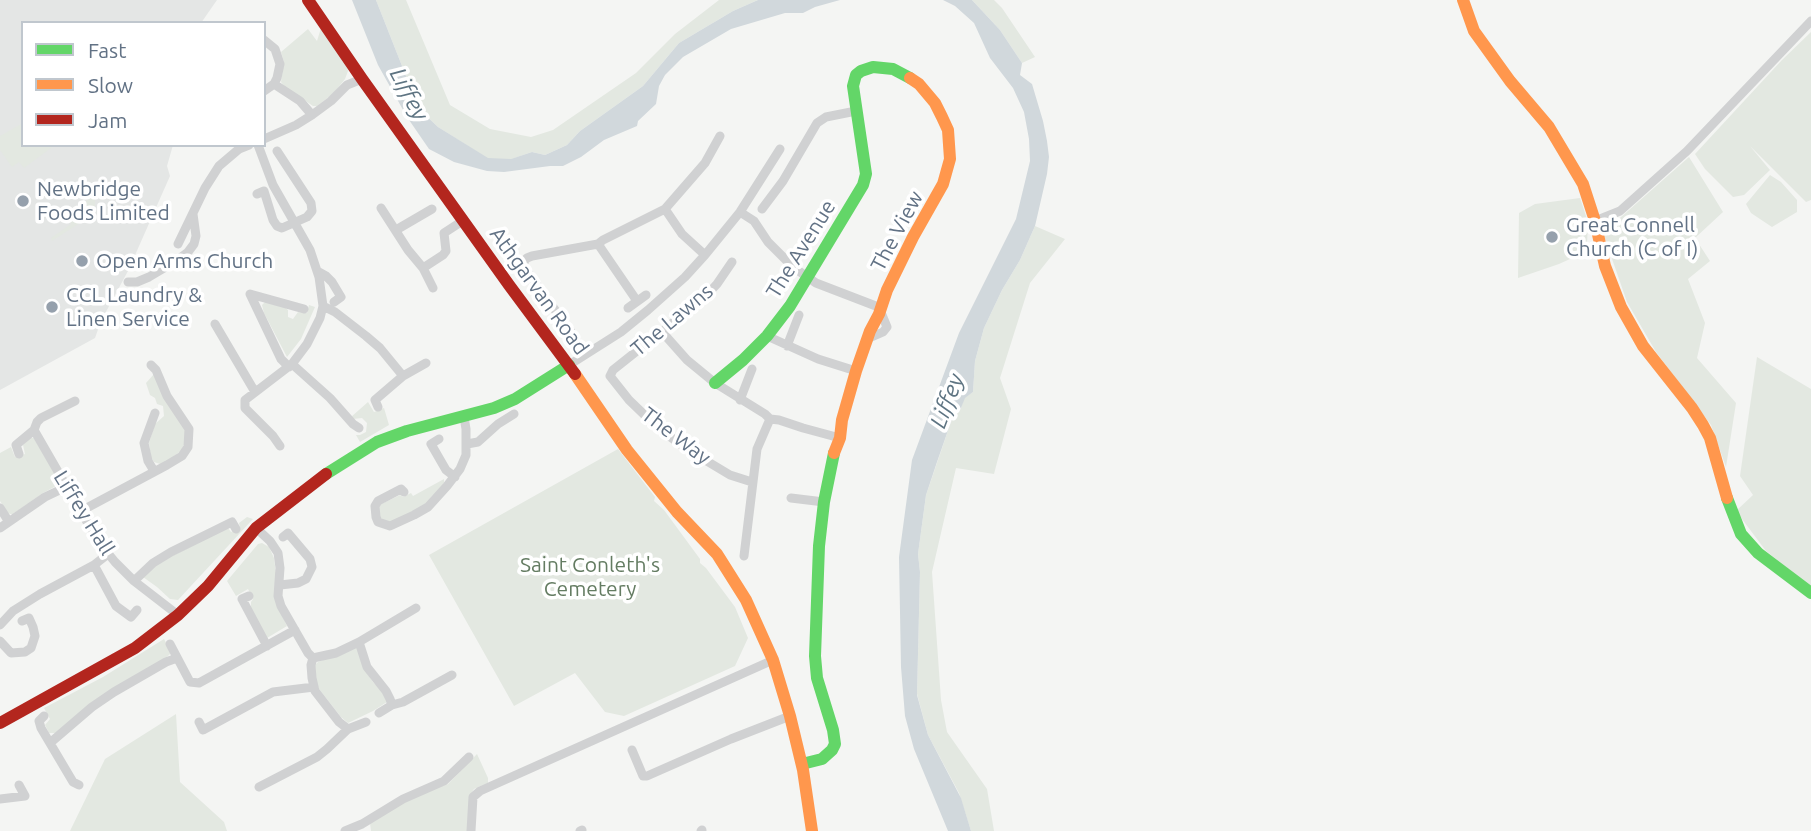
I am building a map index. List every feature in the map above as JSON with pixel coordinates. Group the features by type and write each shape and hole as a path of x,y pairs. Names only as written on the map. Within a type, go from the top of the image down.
{"street":[{"name":"Athgarvan Road","path":"308,0 627,450 677,512 717,554 746,600 773,660 790,716 802,764 812,831"},
{"path":"1463,0 1475,31 1510,81 1549,127 1583,184 1605,266 1621,307 1643,346 1692,408 1710,438 1728,503 1741,534 1758,553 1811,593"},
{"path":"1595,221 1620,211 1669,168 1811,21"},
{"path":"266,42 275,49 279,57 280,71 274,84 266,90"},
{"name":"The View","path":"802,764 822,758 835,744 817,678 815,656 818,559 824,502 834,452 867,339 887,290 943,184 950,159 948,130 935,103 919,84 901,72 873,67 856,75 853,86 856,111"},
{"path":"266,138 296,125 331,101 347,85 362,79"},
{"path":"274,84 300,101 312,115"},
{"path":"762,209 773,204 783,181 817,123 826,117 856,111"},
{"name":"The Avenue","path":"715,383 767,336 790,306 865,179 856,111"},
{"path":"576,339 544,303 524,267 524,261 532,256 598,244 665,209 705,163 714,140"},
{"path":"178,244 205,188 219,166 244,147"},
{"path":"259,147 273,185 310,250 323,306 307,344 291,366 245,400 245,408 280,446"},
{"path":"0,723 135,648 178,615 208,586 256,528 323,476 377,442 515,399 621,332 685,277 705,255 740,212 780,149"},
{"path":"257,194 264,191 277,226 282,228 307,217 312,211 311,203 279,163 278,151"},
{"path":"381,208 416,261 424,268 433,288"},
{"path":"665,209 682,233 705,255"},
{"path":"396,230 430,212"},
{"path":"740,212 754,221 779,255 808,278 881,309"},
{"path":"128,282 149,278 188,251 197,236 193,213"},
{"path":"424,268 443,255 446,247 444,233 464,220"},
{"path":"598,244 637,301"},
{"name":"The Lawns","path":"610,376 622,362 663,333 702,299 717,284 721,269 732,262"},
{"path":"317,271 332,282 341,297 334,302"},
{"path":"297,310 250,293 281,359 330,398 359,428"},
{"path":"628,308 646,295"},
{"path":"323,306 335,312 380,348 403,376"},
{"path":"787,346 799,315"},
{"path":"215,324 255,393"},
{"path":"663,333 687,360 715,383 770,419 839,438"},
{"path":"767,336 818,359 856,371"},
{"path":"377,407 375,400 403,376 426,363"},
{"path":"81,511 167,465 182,456 188,447 189,429 167,396 156,370 150,365"},
{"path":"740,400 752,369"},
{"name":"The Way","path":"610,376 629,400 658,428 730,475 752,482"},
{"path":"19,454 16,445 34,430 41,418 75,401"},
{"path":"154,471 148,461 144,443 155,413"},
{"path":"467,444 478,442 498,424 514,415"},
{"path":"404,492 401,489 378,501 375,511 378,522 390,526 428,507 455,477 466,455 464,417"},
{"path":"744,556 741,538 757,449 770,419"},
{"name":"Liffey Hall","path":"34,430 108,554 134,581 178,615"},
{"path":"439,439 431,444 446,470 455,477"},
{"path":"0,527 45,497 66,487"},
{"path":"791,498 824,502"},
{"path":"0,508 9,522"},
{"path":"134,581 153,563 171,552 232,522 236,529"},
{"path":"256,528 278,553 281,568 278,596 281,606 313,658"},
{"path":"280,585 306,579 312,567 310,559 288,533 283,537"},
{"path":"0,625 13,611 94,565 108,554"},
{"path":"94,565 116,606 131,617 137,610"},
{"path":"249,596 242,599 267,646"},
{"path":"313,658 336,653 359,642 416,608"},
{"path":"0,641 11,653 25,652 31,648 35,636 33,627 29,618 22,621"},
{"path":"170,645 190,682 199,683 295,630"},
{"path":"359,642 367,667 386,691 392,705"},
{"path":"50,743 114,692 177,658"},
{"path":"313,658 311,665 315,691 348,729"},
{"path":"471,831 473,797 480,791 500,787 773,660"},
{"path":"379,712 452,675"},
{"path":"199,722 203,730 272,692 314,687"},
{"path":"44,716 39,721 41,728 73,782 79,785"},
{"path":"632,750 643,776 648,776 790,716"},
{"path":"259,788 317,757 348,729 366,722"},
{"path":"345,831 364,827 403,799 444,781 469,757"},
{"path":"438,771 444,781"},
{"path":"0,799 25,796 19,785"}],"shaded area":[{"path":"0,0 217,0 202,21 21,21 21,147 172,147 167,166 170,176 95,338 0,390"}],"green space":[{"path":"376,0 406,0 450,105 490,129 531,137 553,130 636,73 675,34 719,0 758,0 733,11 679,43 643,86 580,131 567,145 545,155 532,152 512,159 488,159 438,127 419,109"},
{"path":"972,0 994,0 1035,57 1022,63 1000,30"},
{"path":"321,28 347,65 348,71 333,94 313,106 281,82 284,62 281,52 308,29 317,41"},
{"path":"1811,32 1811,200 1806,202 1750,146 1770,170 1744,195 1733,197 1705,169 1695,154"},
{"path":"21,124 21,147 52,147 24,168 19,162 12,167 0,150 0,136"},
{"path":"1689,157 1723,212 1695,238 1710,261 1688,279 1705,323 1697,358 1736,403 1726,467 1711,425 1656,352 1627,302 1603,233"},
{"path":"1770,175 1781,182 1797,200 1797,212 1772,227 1751,213 1746,204"},
{"path":"87,184 95,196 95,209 89,217 52,241 51,238 71,224 65,215 92,197 83,185 78,188 76,185"},
{"path":"1580,198 1588,222 1587,245 1581,254 1518,278 1519,213 1535,204"},
{"path":"1035,226 1065,239 1030,283 1000,378 1011,409 994,474 956,468 932,572 941,700 947,732 987,789 994,831 971,831 959,793 928,735 917,694 920,572 918,554 926,495 952,419 961,408 964,398 973,392 975,361 984,328"},
{"path":"265,302 285,307 288,317 293,319 298,312 307,313 309,305 315,307 301,339 287,357 264,313 262,305"},
{"path":"1757,357 1811,389 1811,587 1766,551 1736,511 1753,495 1740,476"},
{"path":"154,374 186,432 181,451 160,464 151,458 149,443 155,424 164,416 163,406 157,404 155,398 150,395 146,383"},
{"path":"368,402 374,412 384,408 389,425 360,442 356,435 366,432 367,423 362,418 351,417"},
{"path":"30,438 34,438 59,481 58,485 10,514 0,501 0,453 11,447 15,457 25,454 23,445"},
{"name":"Saint Conleth's Cemetery","path":"618,449 735,607 748,638 735,666 624,716 605,712 575,673 514,706 429,555"},
{"path":"444,479 437,494 416,510 390,522 380,517 379,505 400,495 403,497 411,493 413,496"},
{"path":"247,517 253,519 178,600 170,599 143,577 156,564 228,528 231,532 240,528 239,523"},
{"path":"258,544 269,547 274,558 281,613 287,626 267,638 251,609 253,599 248,589 236,596 227,581"},
{"path":"164,639 170,650 166,658 57,733 49,733 45,725 50,719 44,708 103,677"},
{"path":"357,648 364,669 382,691 387,702 348,723 319,689 315,665"},
{"path":"176,714 180,782 224,822 227,831 70,831 105,759"},
{"path":"477,754 488,783 474,789 470,795 467,831 371,831 370,823 417,795 448,784"}],"water":[{"name":"Liffey","path":"352,0 376,0 419,109 438,127 488,158 511,159 532,152 545,155 567,145 580,131 643,86 679,43 733,11 758,0 840,0 803,13 785,13 731,29 683,57 665,75 659,86 656,104 638,121 637,126 604,140 563,166 504,172 487,171 454,162 429,149 407,117 378,65"},
{"name":"Liffey","path":"943,0 972,0 1000,30 1022,63 1020,75 1032,84 1043,121 1049,157 1035,226 984,328 975,361 973,392 965,398 952,419 926,495 918,554 920,572 917,695 928,735 961,798 971,831 948,831 914,749 905,716 901,667 899,557 912,460 959,333 1016,219 1030,161 1024,112 1013,88 990,58 974,23 955,6"}],"traffic: fast":[{"path":"715,383 767,336 790,306 863,185 866,174 853,86 856,75 873,67 893,69 910,78"},
{"path":"326,474 377,442 407,431 494,408 515,399 569,365"},
{"path":"802,764 822,759 835,744 817,678 815,656 819,546 834,453"},
{"path":"1727,498 1741,534 1758,553 1811,593"}],"traffic: slow":[{"path":"1463,0 1474,31 1510,81 1549,127 1583,184 1605,266 1621,307 1643,346 1703,425 1710,438 1727,498"},
{"path":"834,453 856,371 870,331 913,237 943,184 950,159 948,130 942,117 935,103 919,84 910,78"},
{"path":"575,374 627,450 677,512 717,554 746,600 773,660 790,716 803,770 812,831"}],"traffic: jam":[{"path":"308,0 575,374"},
{"path":"0,723 135,648 178,615 208,586 256,528 326,474"}],"place":[{"name":"Newbridge Foods Limited","path":"23,201"},
{"name":"Great Connell Church (C of I)","path":"1552,237"},
{"name":"Open Arms Church","path":"82,261"},
{"name":"CCL Laundry & Linen Service","path":"52,307"}]}
